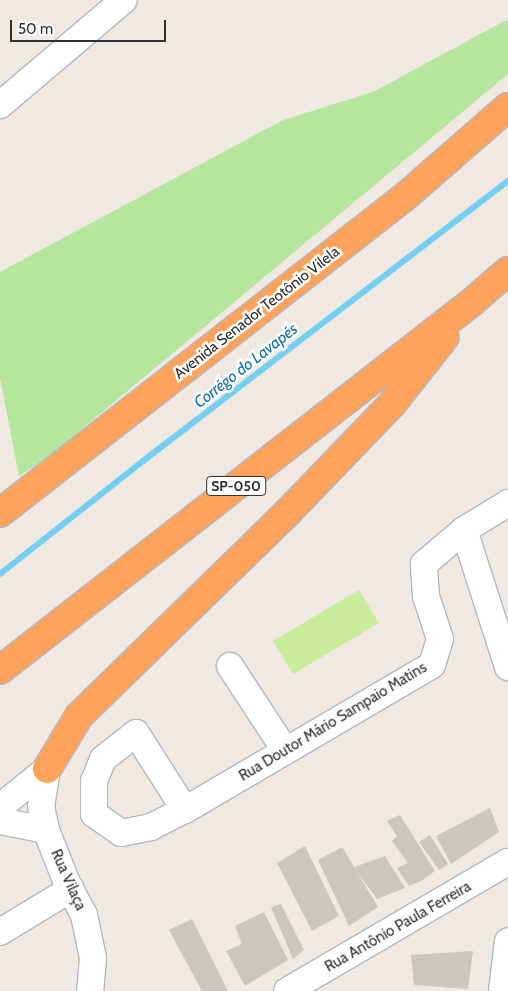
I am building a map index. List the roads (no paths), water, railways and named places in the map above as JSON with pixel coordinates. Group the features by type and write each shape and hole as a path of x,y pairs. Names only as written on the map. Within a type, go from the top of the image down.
{"highway":[{"name":"Avenida Senador Teotônio Vilela","path":"0,512 407,195 508,107"},
{"name":"SP-050","path":"0,670 472,302 508,271"},
{"path":"47,769 79,716 282,518 392,404 472,302"}],"street":[{"path":"0,105 124,0"},
{"name":"Rua Doutor Mário Sampaio Matins","path":"185,810 432,664 440,639 426,596 424,564 464,530 508,504"},
{"path":"464,530 500,613 508,667"},
{"path":"230,666 285,750"},
{"path":"0,808 47,769"},
{"name":"Rua Vilaça","path":"47,769 41,806 46,830 71,890 84,915 93,958 90,991"},
{"path":"0,821 46,830"},
{"name":"Rua Antônio Paula Ferreira","path":"287,991 508,862"},
{"path":"0,932 71,890"},
{"path":"502,991 508,941"}],"waterway":[{"name":"Corrégo do Lavapés","path":"0,574 143,461 508,181"}]}
